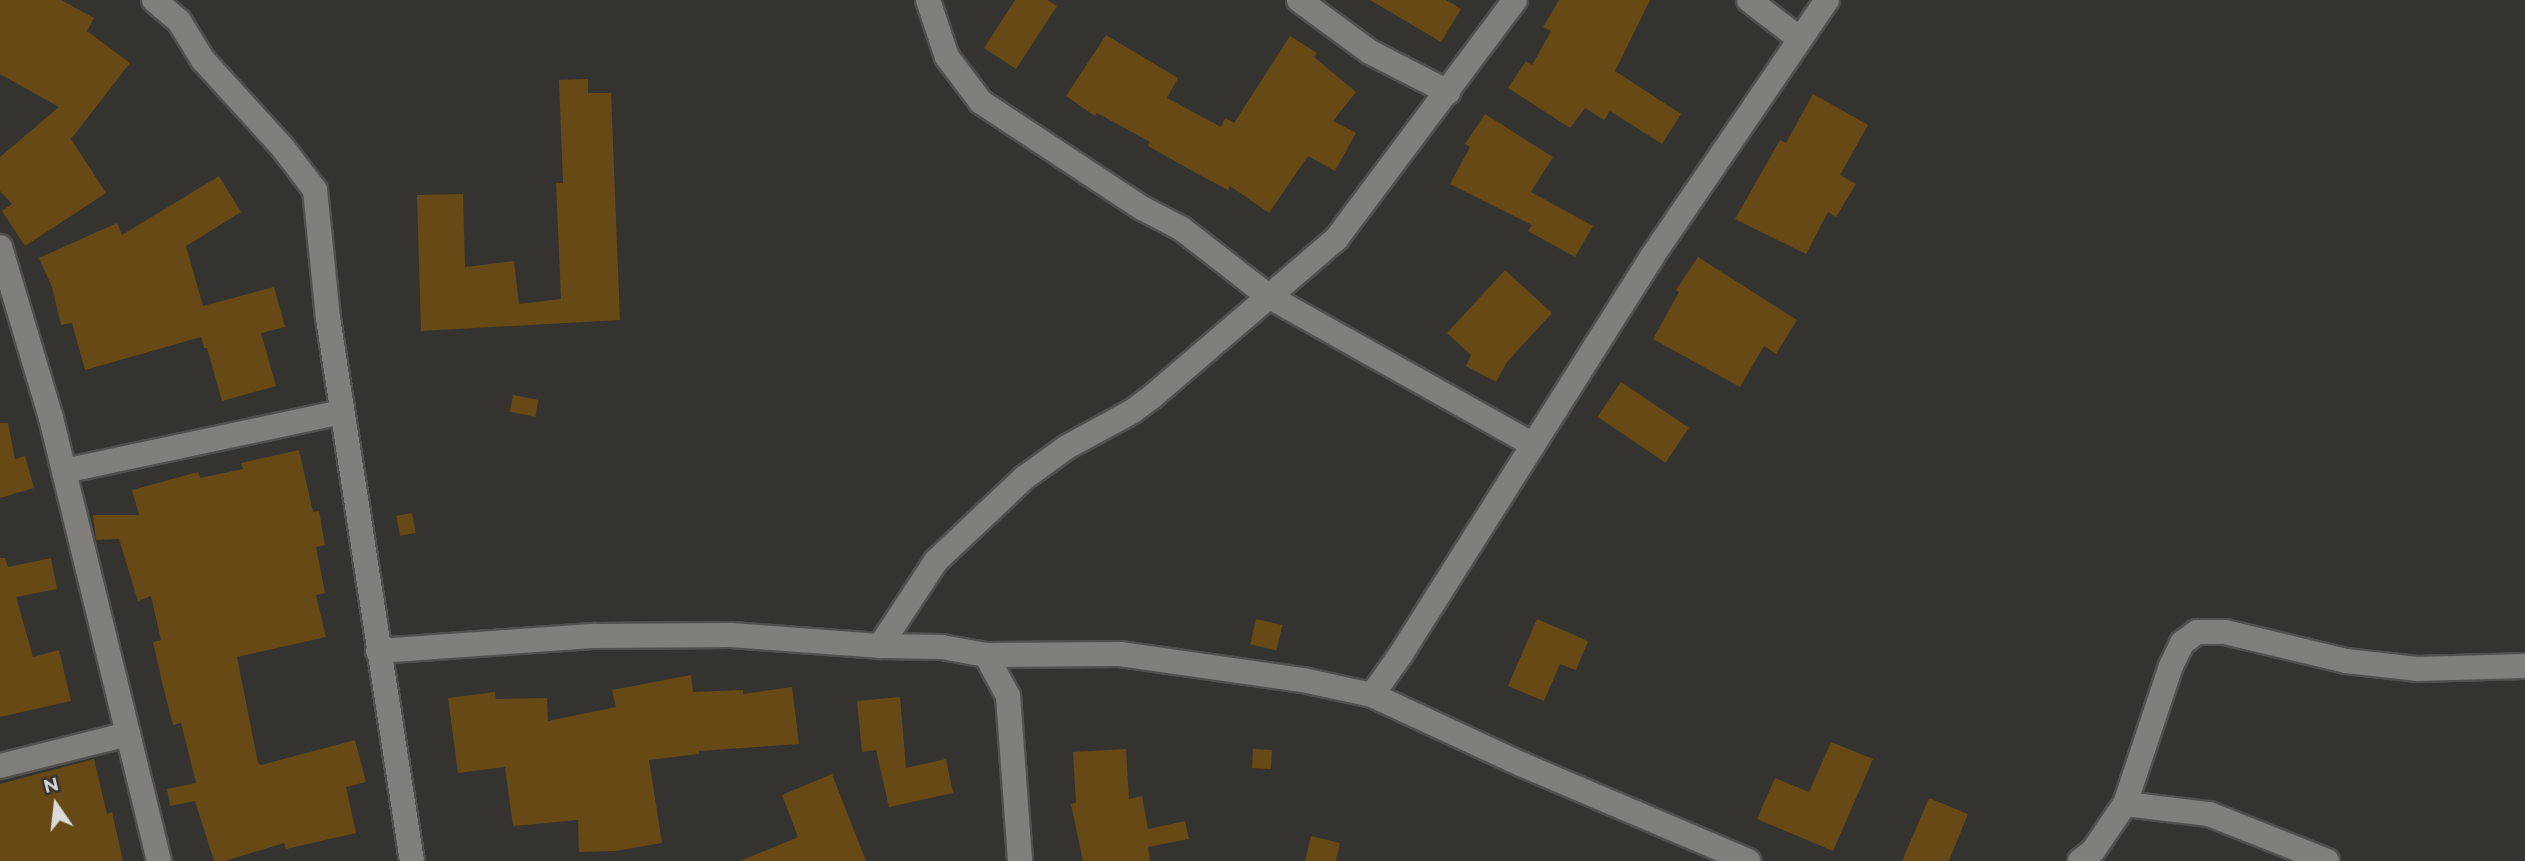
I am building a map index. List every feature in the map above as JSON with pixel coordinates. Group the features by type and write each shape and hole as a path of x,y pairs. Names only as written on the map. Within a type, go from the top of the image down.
{"street":[{"path":"153,0 179,21 203,60 283,148 315,190 328,318 377,651 412,861"},
{"path":"928,0 947,57 981,102 1142,208 1182,229 1268,296 1533,445"},
{"path":"1299,0 1370,52 1448,92"},
{"path":"880,646 936,561 1024,478 1067,447 1144,403 1337,238 1516,0"},
{"path":"1749,0 1800,39"},
{"path":"1371,695 1401,654 1651,258 1827,0"},
{"path":"0,247 64,471 159,861"},
{"path":"64,471 342,412"},
{"path":"2080,861 2092,851 2125,804 2171,666 2182,643 2197,632 2225,632 2346,661 2417,669 2525,666"},
{"path":"377,651 595,636 731,635 880,646 942,647 986,655 1120,654 1303,680 1371,695 1523,765 1748,861"},
{"path":"986,655 1008,696 1020,861"},
{"path":"0,766 128,734"},
{"path":"2125,804 2209,814 2327,861"}],"building":[{"path":"0,0 61,0 94,18 87,31 130,63 71,139 106,193 25,246 2,211 12,204 0,191 0,157 59,107 0,74"},
{"path":"1015,0 1047,0 1057,6 1016,69 984,48"},
{"path":"1370,0 1446,0 1461,9 1441,42"},
{"path":"1559,0 1650,0 1615,71 1681,114 1662,144 1610,111 1604,120 1585,108 1570,128 1508,88 1526,61 1532,65 1551,31 1543,27"},
{"path":"1106,35 1178,78 1167,98 1221,127 1225,118 1234,123 1290,36 1317,53 1314,57 1356,92 1333,121 1356,133 1335,171 1308,156 1269,213 1230,186 1228,190 1196,173 1148,146 1150,142 1097,113 1095,116 1066,96"},
{"path":"588,79 588,93 611,93 620,320 421,331 417,195 463,194 465,267 514,261 519,304 561,299 556,183 563,183 559,80"},
{"path":"1813,94 1868,125 1840,175 1856,184 1836,217 1828,212 1806,254 1735,219 1780,140 1786,143"},
{"path":"1485,114 1553,157 1531,192 1593,226 1575,257 1528,231 1532,225 1450,184 1470,147 1465,144"},
{"path":"219,176 241,212 186,246 203,306 274,287 285,327 261,333 276,386 222,401 207,348 204,348 201,337 85,370 72,323 61,325 52,287 39,258 117,223 122,235"},
{"path":"1698,257 1797,320 1776,354 1764,346 1740,387 1653,339 1679,292 1676,290"},
{"path":"1505,270 1552,313 1507,362 1496,382 1466,366 1471,355 1447,333"},
{"path":"1621,382 1689,428 1665,463 1598,417"},
{"path":"513,395 539,400 535,417 510,412"},
{"path":"0,423 8,423 15,459 25,456 34,488 0,498"},
{"path":"299,450 313,512 319,511 325,545 316,547 325,593 316,595 326,637 237,657 258,763 261,765 355,740 366,782 346,787 356,833 286,849 284,843 225,861 214,861 195,801 170,806 167,789 196,783 181,723 173,725 162,682 153,642 161,640 151,596 138,601 119,539 96,540 93,515 139,515 132,490 198,472 200,478 243,469 241,463"},
{"path":"412,513 416,533 400,536 396,516"},
{"path":"0,558 5,558 8,567 51,558 57,589 16,597 33,657 59,650 71,701 0,717"},
{"path":"1256,619 1282,625 1276,650 1250,644"},
{"path":"1537,619 1588,641 1576,670 1560,664 1544,701 1508,686"},
{"path":"691,675 693,692 743,690 743,694 792,687 799,744 699,751 699,754 649,760 662,843 615,851 579,852 578,820 513,826 505,767 458,773 448,698 495,692 496,699 547,698 548,721 616,707 612,690"},
{"path":"900,697 906,768 946,759 953,793 889,807 876,750 862,752 857,701"},
{"path":"1831,742 1873,759 1833,851 1757,819 1775,778 1809,792"},
{"path":"1126,749 1129,799 1142,796 1148,829 1185,821 1189,839 1148,847 1150,861 1083,861 1071,804 1076,803 1073,752"},
{"path":"1253,749 1272,750 1271,769 1252,768"},
{"path":"94,759 107,814 112,812 123,861 0,861 0,784"},
{"path":"832,774 866,861 740,861 798,837 782,795"},
{"path":"1929,798 1968,814 1949,861 1902,861"},
{"path":"1311,836 1340,843 1336,861 1305,861"}]}
